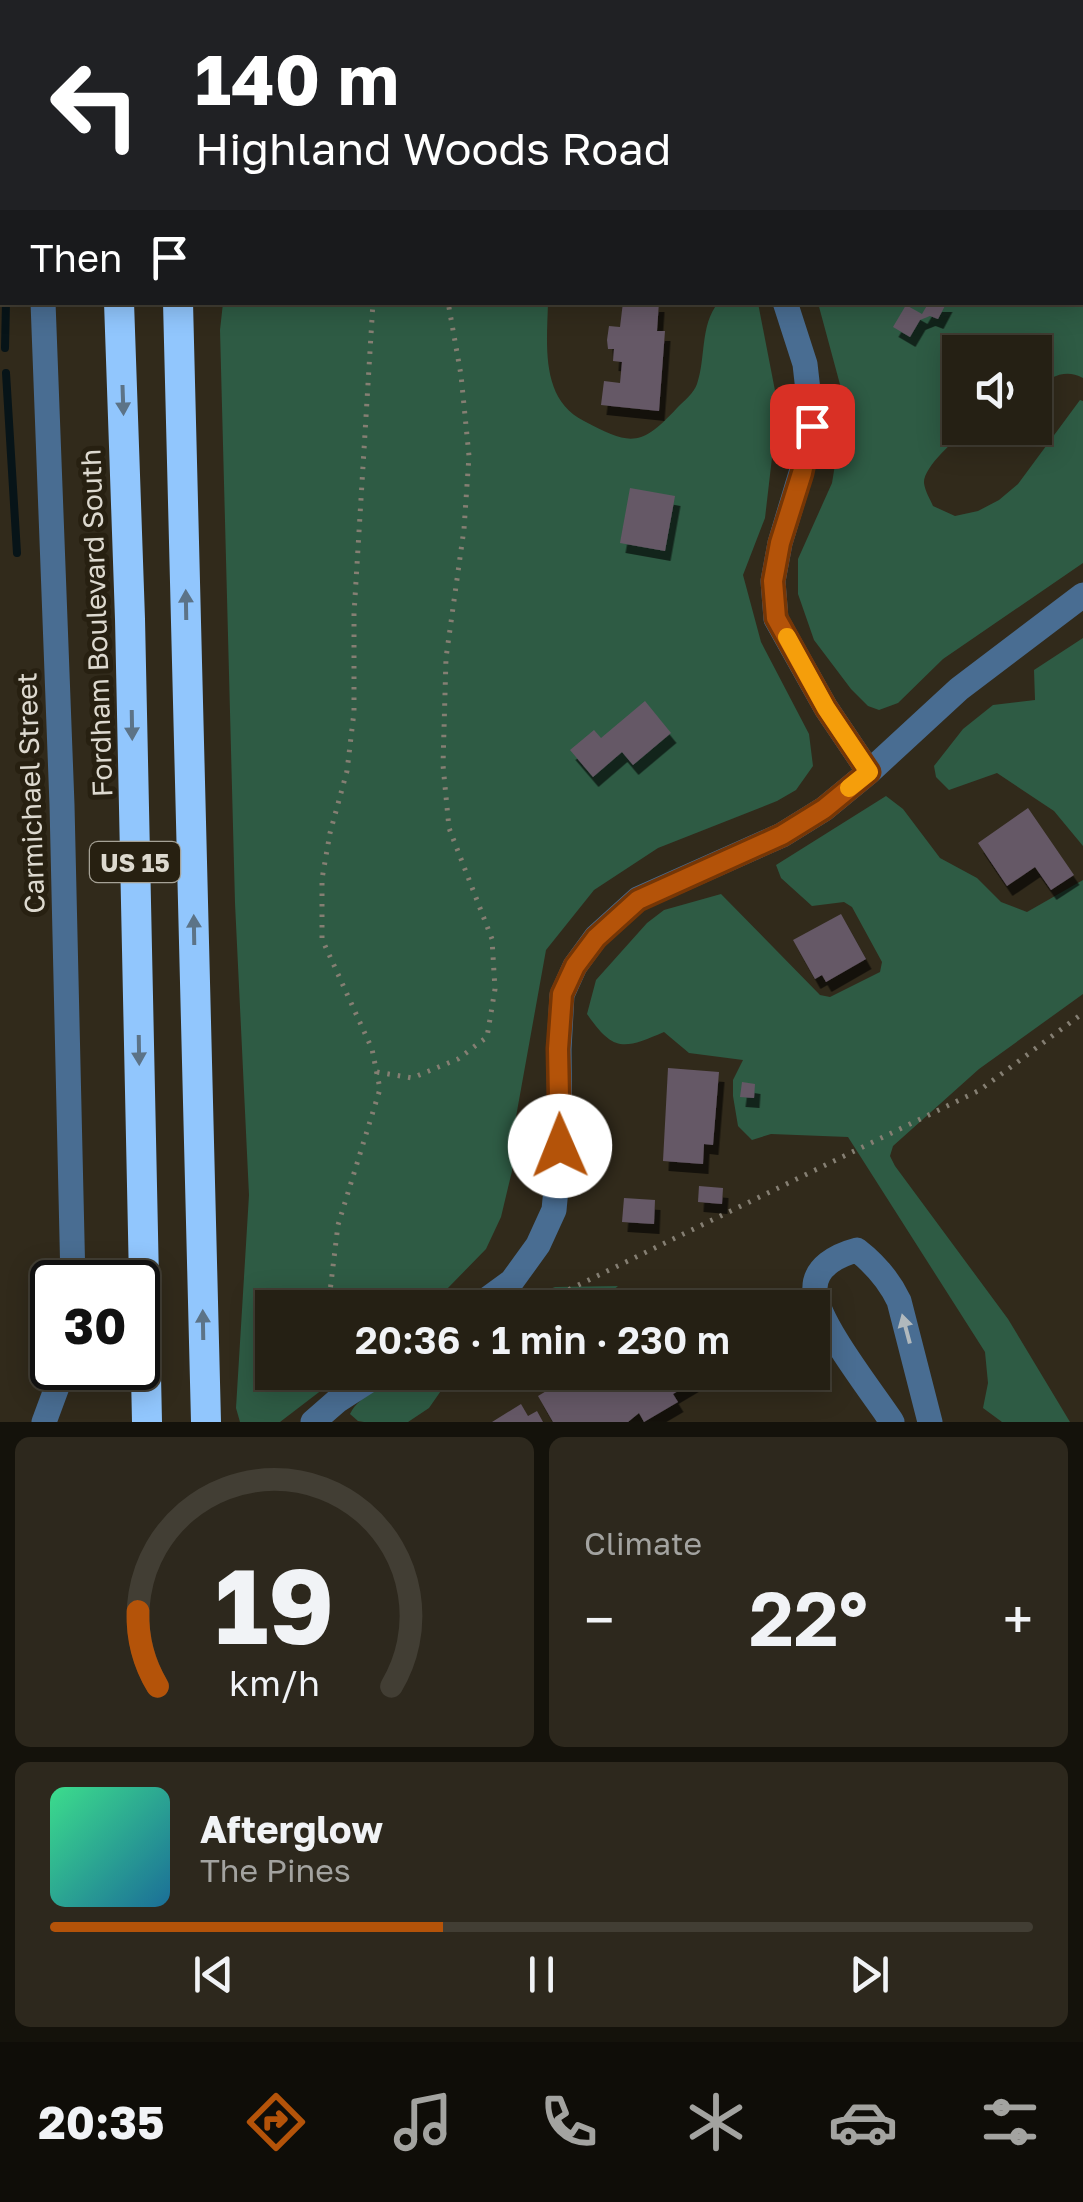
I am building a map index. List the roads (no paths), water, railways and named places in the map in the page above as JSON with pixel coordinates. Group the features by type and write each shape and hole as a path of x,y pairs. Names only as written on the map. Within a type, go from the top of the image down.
{"highway":[{"name":"Fordham Boulevard South","path":"119,305 147,1422"},
{"name":"US 15","path":"178,305 206,1422"}],"street":[{"name":"Carmichael Street","path":"43,305 62,805 72,1260"},
{"path":"786,305 804,364 812,426 780,543 773,581 776,618 826,708 869,772"},
{"path":"499,1290 512,1280 538,1246 554,1210 560,1146 558,1049 562,994 575,966 596,938 638,900 782,835 824,809 959,690 1083,596"},
{"path":"892,1422 826,1326 814,1290 820,1272 831,1260 857,1250 873,1262 898,1301 930,1422"},
{"path":"44,1422 56,1390"},
{"path":"314,1422 354,1390"}],"waterway":[{"path":"5,348 6,305"},
{"path":"6,373 17,553"}]}
